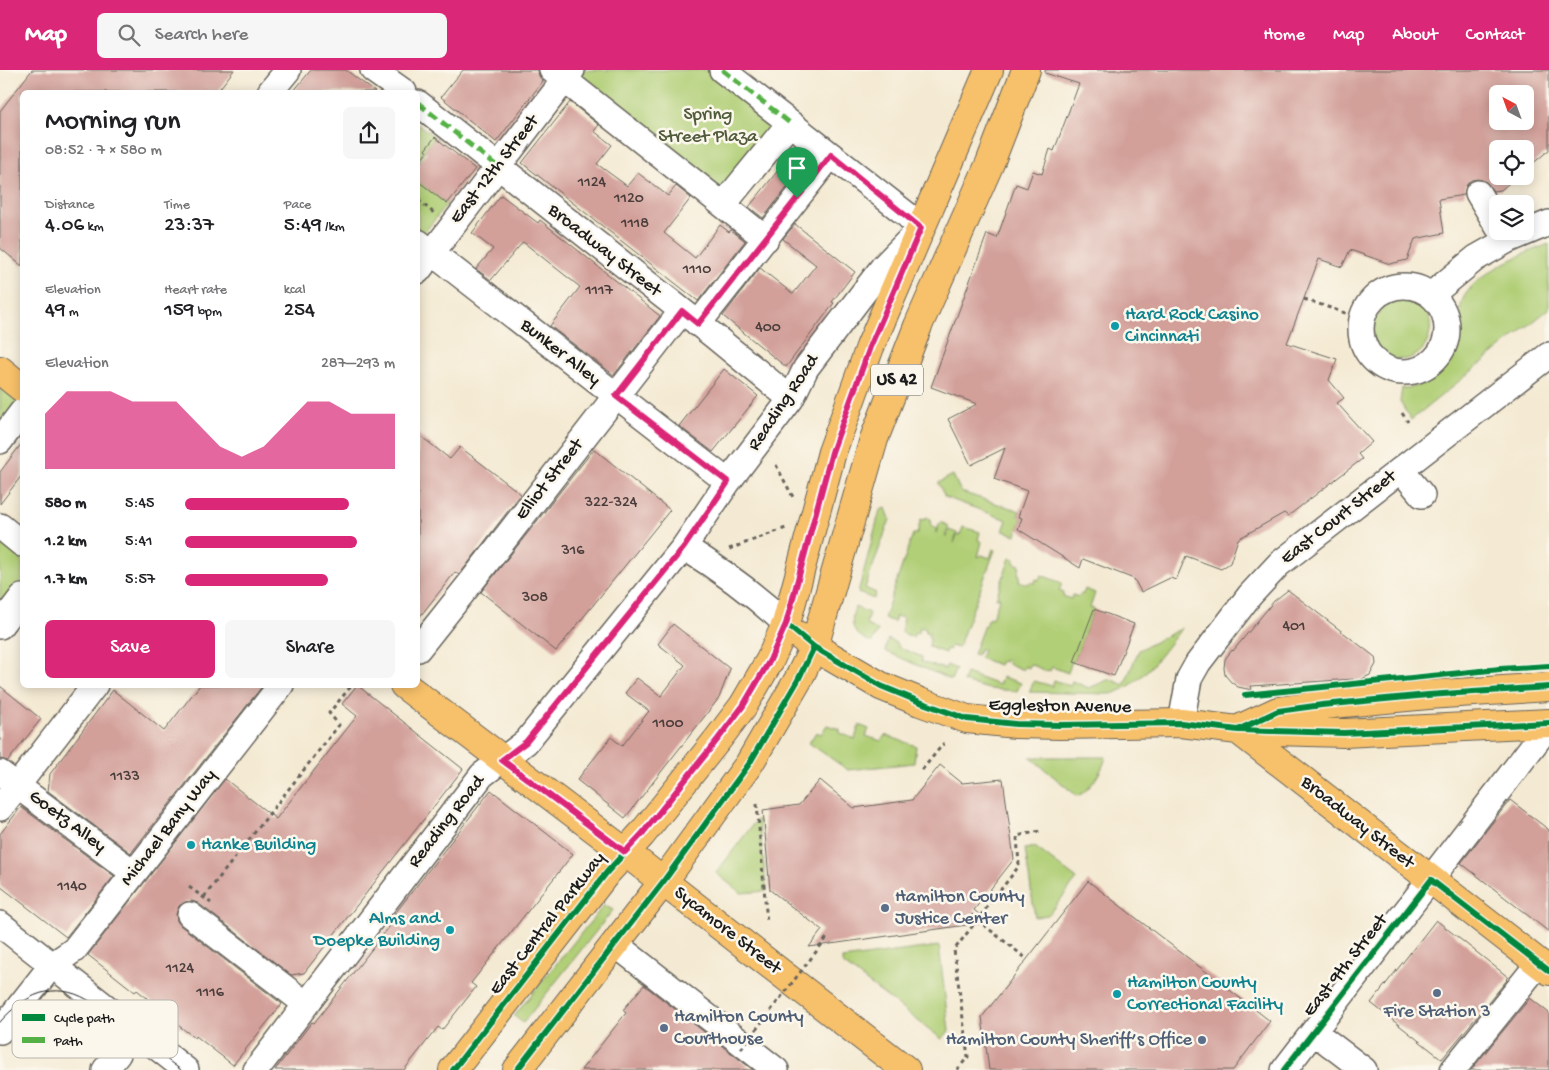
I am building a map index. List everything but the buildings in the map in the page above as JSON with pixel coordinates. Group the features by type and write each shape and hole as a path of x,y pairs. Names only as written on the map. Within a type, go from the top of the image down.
{"main road":[{"name":"Reading Road","path":"786,624 832,452 870,347 989,70"},
{"name":"US 42","path":"517,1070 663,882 749,764 798,680 814,647 874,439 918,326 990,163 1026,70"},
{"path":"0,370 20,386"},
{"name":"Eggleston Avenue","path":"786,624 814,647 881,686 967,719 1060,726 1181,723 1238,730 1344,733 1549,724"},
{"name":"East Central Parkway","path":"453,1070 607,872 648,827 743,706 770,660 786,624"},
{"name":"Sycamore Street","path":"408,688 625,852 906,1070"},
{"path":"1238,730 1278,711 1322,705 1428,695 1549,690"},
{"name":"Broadway Street","path":"1238,730 1544,967"}],"street":[{"path":"272,90 288,70"},
{"path":"373,70 401,90"},
{"path":"722,70 921,228"},
{"path":"563,73 723,206 766,239"},
{"name":"East 12th Street","path":"422,255 498,167 563,73"},
{"name":"Broadway Street","path":"420,105 791,399"},
{"path":"723,206 790,123"},
{"name":"Elliot Street","path":"420,646 616,396 766,239 831,155"},
{"path":"1478,193 1489,212"},
{"path":"1534,225 1549,222"},
{"name":"Reading Road","path":"256,1070 482,775 526,742 684,547 728,482 791,399 806,368 883,267 921,228"},
{"path":"1431,295 1476,258 1494,240"},
{"name":"Bunker Alley","path":"422,255 512,313 728,482"},
{"name":"East Court Street","path":"1181,723 1190,679 1207,651 1250,595 1279,564 1549,355"},
{"path":"0,441 20,415"},
{"path":"1401,470 1422,495"},
{"path":"0,526 20,542"},
{"name":"Eggleston Avenue","path":"684,547 710,563 759,599 786,624"},
{"path":"0,626 20,600"},
{"path":"0,808 9,779 92,688"},
{"name":"Michael Bany Way","path":"52,965 74,950 278,688"},
{"name":"East 9th Street","path":"1284,1070 1549,724"},
{"name":"Goetz Alley","path":"9,779 134,873"},
{"path":"200,909 306,1004"},
{"path":"0,924 97,1000"},
{"path":"615,944 776,1070"},
{"path":"24,1000 52,965"},
{"path":"1452,1070 1544,967"},
{"path":"0,1031 12,1016"},
{"path":"1314,1032 1364,1070"},
{"path":"171,1058 186,1070"}],"path":[{"path":"1304,299 1348,314"},
{"path":"1402,413 1408,422"},
{"path":"776,465 796,501"},
{"path":"721,552 790,527"},
{"path":"189,887 200,909 339,725 329,713 350,688"},
{"path":"922,770 944,743"},
{"path":"757,804 767,923"},
{"path":"958,1070 968,1057 954,950 1019,866 1017,836 1040,830"},
{"path":"971,915 1027,959"},
{"path":"741,1048 829,935"}],"green space":[{"name":"Spring Street Plaza","path":"574,70 722,70 790,123 723,205 565,81"},
{"path":"420,126 435,137 420,160"},
{"path":"420,183 447,204 420,238"},
{"path":"1549,244 1549,309 1411,420 1400,402 1402,388 1423,384 1440,373 1447,365 1457,347 1461,305 1465,295 1472,286 1503,264"},
{"path":"1401,297 1415,300 1425,308 1430,319 1430,331 1427,343 1420,352 1410,358 1397,359 1386,356 1378,349 1374,340 1373,330 1375,319 1381,310 1389,302"},
{"path":"0,370 20,386 20,415 0,441"},
{"path":"953,475 961,492 1020,511 1018,516 1022,518 1016,535 1003,531 1007,520 945,497 938,483"},
{"path":"886,508 890,519 865,588 876,593 874,599 858,593 880,510"},
{"path":"926,517 931,519 930,522 932,527 936,528 936,533 940,522 949,526 945,537 947,537 949,530 957,533 954,543 963,527 980,532 978,540 982,542 978,557 982,555 990,558 993,549 995,550 958,648 951,646 949,650 946,649 945,653 929,647 930,638 928,637 929,633 925,632 926,629 920,627 918,633 915,632 913,637 902,633 903,618 896,616 894,622 884,618 913,534 917,534 921,519 925,520"},
{"path":"0,534 20,549 20,591 0,617"},
{"path":"1010,558 1015,559 1014,563 1020,565 1019,581 1028,584 1030,582 1035,583 1036,579 1039,580 1041,575 1062,583 1059,591 1064,593 1063,596 1071,599 1073,595 1079,597 1085,589 1095,593 1090,608 1094,609 1068,673 1052,667 1050,671 1046,671 1030,664 1029,668 1025,666 1023,670 1007,663 1008,661 1005,660 1004,662 1001,661 999,665 980,658 983,650 980,649 977,655 973,654 984,625 986,625 989,617 992,618 1000,597 996,598"},
{"path":"855,607 869,613 866,625 878,630 872,643 860,636 854,629 852,620"},
{"path":"1182,628 1151,667 1132,684 1122,690 1111,694 1029,692 1034,681 1052,686 1054,680 1070,686 1072,681 1089,688 1110,679 1124,685 1139,650"},
{"path":"888,639 898,644 898,647 922,657 921,662 945,669 947,665 956,669 951,680 885,651"},
{"path":"966,673 999,685 1002,677 1021,683 1017,691 989,689 963,682"},
{"path":"827,725 840,729 840,733 855,739 859,725 869,729 866,736 881,741 885,735 916,746 914,763 848,770 809,743 816,732 821,734"},
{"path":"1030,757 1106,757 1095,780 1087,790 1077,796"},
{"path":"757,819 759,822 767,891 741,893 716,873"},
{"path":"1035,847 1077,879 1048,915 1035,917 1025,849"},
{"path":"604,905 613,910 523,1023 514,1016"},
{"path":"939,946 949,1031 942,1039 842,963 842,959"}],"tram line":[{"path":"26,1000 40,993 52,991 75,994 87,1000"},
{"path":"0,1022 12,1010"},
{"path":"165,1058 181,1070"}],"marked path":[{"path":"722,70 790,123"},
{"path":"420,105 498,167"}],"cycle path":[{"path":"453,1070 607,872 642,834 743,706 770,660 786,624 814,647 881,686 967,719 1016,724 1060,725 1181,723 1238,730 1344,733 1549,723"},
{"path":"517,1070 663,882 749,764 798,680 814,647"},
{"path":"1245,695 1500,669 1549,666"},
{"path":"1240,729 1278,711 1322,705 1428,695 1549,687"},
{"path":"1284,1070 1431,880 1549,971"}],"place":[{"name":"Hard Rock Casino Cincinnati","path":"1115,326"},
{"name":"Hanke Building","path":"191,845"},
{"name":"Hamilton County Justice Center","path":"885,908"},
{"name":"Alms and Doepke Building","path":"450,930"},
{"name":"Fire Station 3","path":"1437,993"},
{"name":"Hamilton County Correctional Facility","path":"1117,994"},
{"name":"Hamilton County Courthouse","path":"664,1028"},
{"name":"Hamilton County Sheriff’s Office","path":"1202,1040"}],"route":[{"path":"831,155 921,228 870,347 832,452 786,624 770,660 743,706 642,834 625,852 502,760 526,742 684,547 728,482 616,396 682,311 698,324 797,198 831,155"}]}
